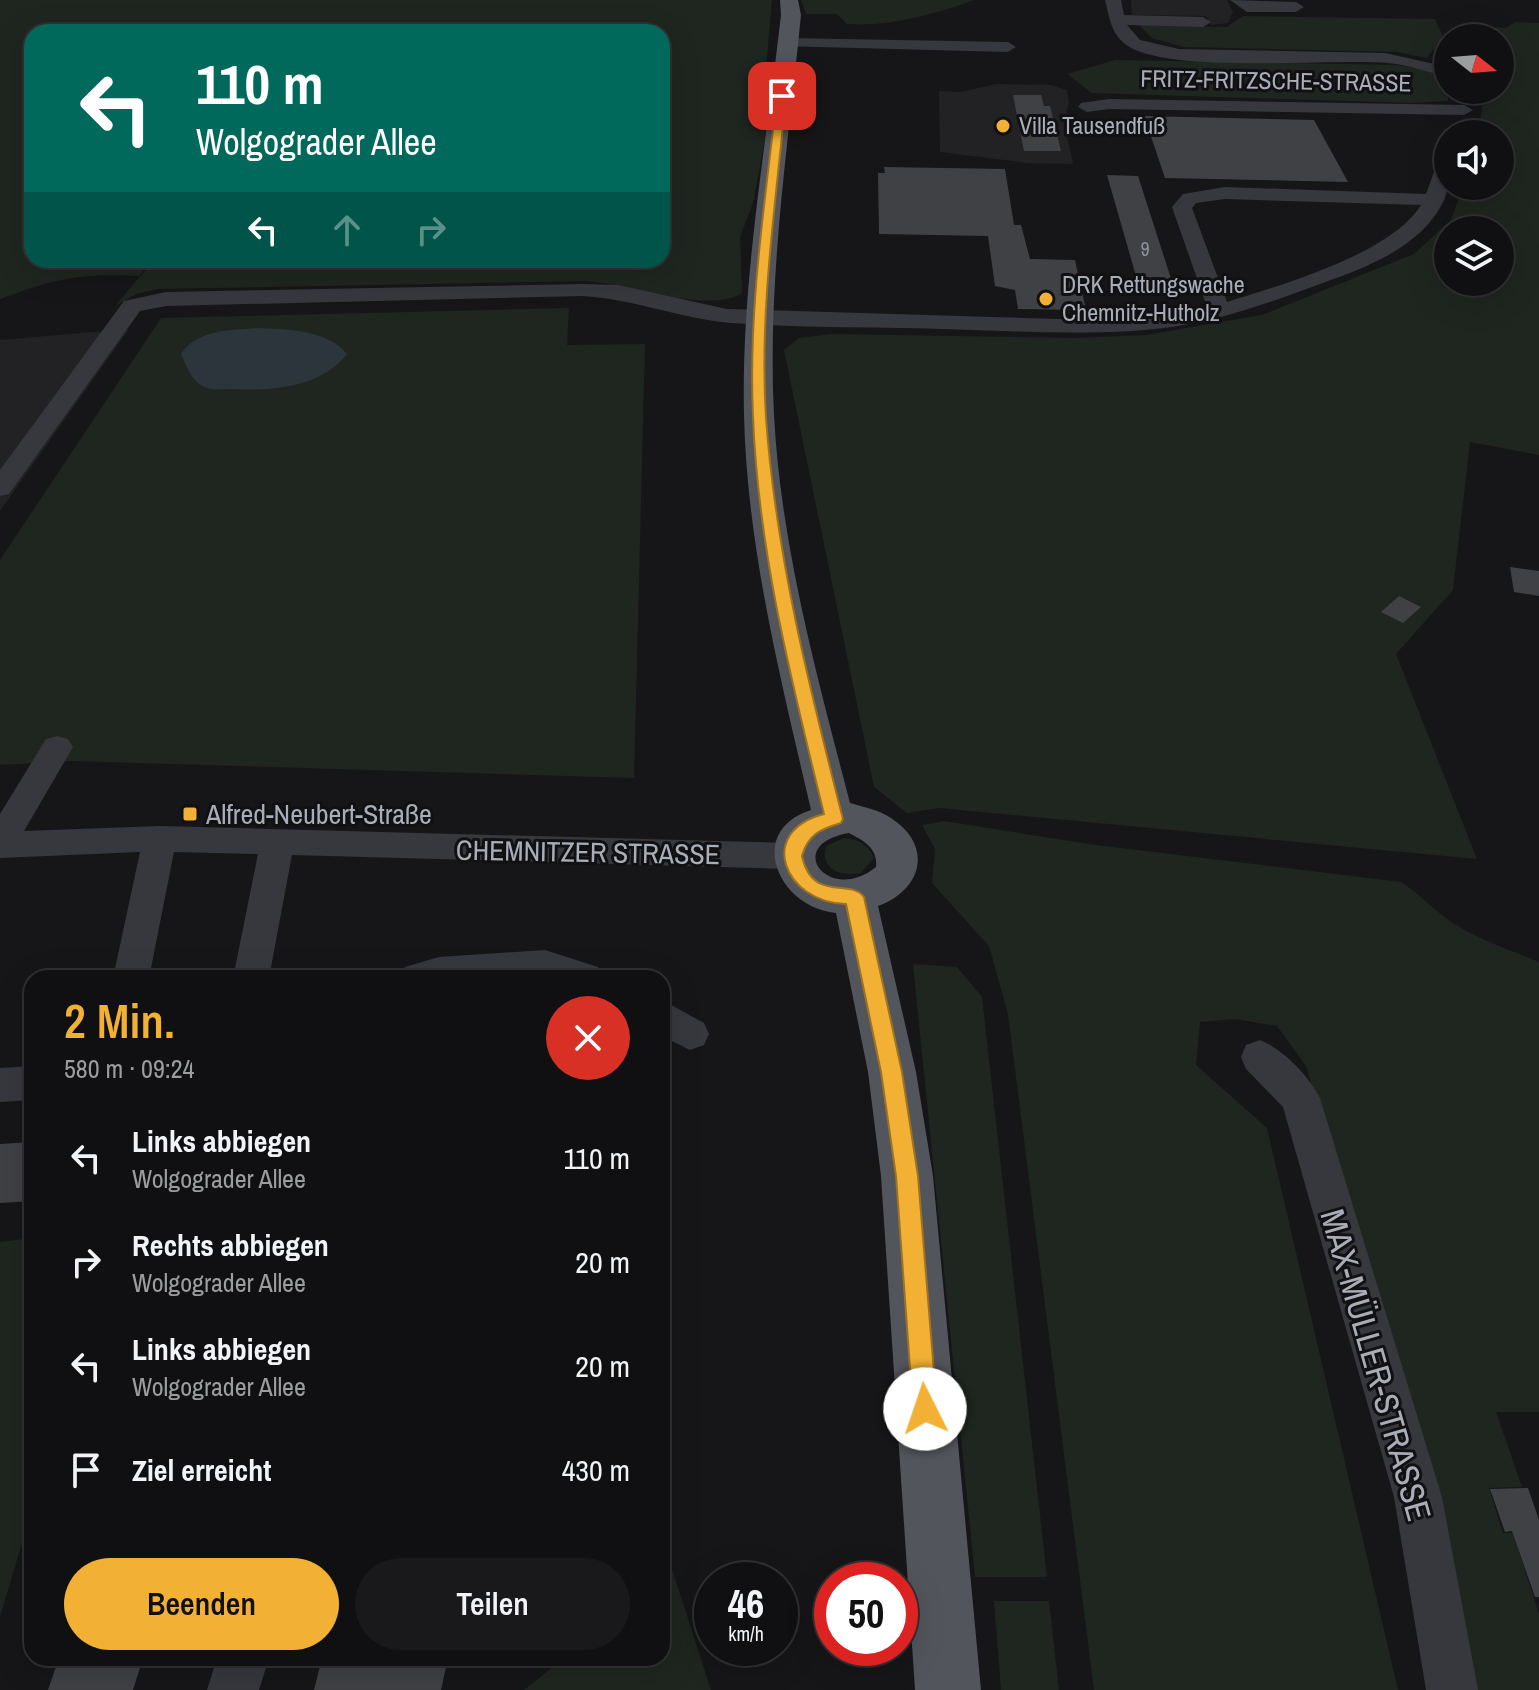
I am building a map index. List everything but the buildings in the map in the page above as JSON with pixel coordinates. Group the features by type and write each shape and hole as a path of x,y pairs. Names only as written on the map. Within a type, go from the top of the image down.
{"main road":[{"path":"789,0 791,15 759,317 759,416 770,533 801,686 834,819"},
{"path":"850,818 879,829 896,850 897,863 893,875 871,893 836,897 812,887 796,869 793,856 796,843 805,831 818,823 834,819 850,818"},
{"path":"854,897 892,1072 907,1176 948,1690"}],"street":[{"path":"1113,0 1118,20 1203,22"},
{"path":"1238,0 1247,7 1296,7"},
{"name":"FRITZ-FRITZSCHE-STRASSE","path":"1118,20 1120,30 1131,41 1167,52 1385,58 1434,68"},
{"path":"786,43 1008,47"},
{"name":"FRITZ-FRITZSCHE-STRASSE","path":"1087,107 1109,104 1464,110"},
{"path":"1461,120 1465,104"},
{"path":"0,488 132,306 166,299 582,290 618,292 727,316 1093,327 1172,320 1220,311 1291,288 1366,258 1407,234 1422,220 1434,200 1225,193 1190,198 1182,207 1185,219 1220,311"},
{"path":"0,439 37,438"},
{"path":"0,844 57,747"},
{"path":"133,970 160,839"},
{"name":"CHEMNITZER STRASSE","path":"0,844 160,839 793,856"},
{"path":"253,970 277,844"},
{"path":"469,970 545,965 560,970"},
{"name":"MAX-MÜLLER-STRASSE","path":"1260,1057 1300,1098 1418,1497 1452,1690"},
{"path":"0,1085 24,1084"},
{"path":"233,1690 240,1666"}],"shaded area":[{"path":"0,0 772,0 765,80 776,81 753,203 740,237 742,293 727,299 688,299 585,281 158,289 136,294 115,306 147,268 670,268 670,24 24,24 24,268 146,268 139,276 68,279 0,299"},
{"path":"801,0 975,0 912,18 847,24 837,14 806,14"},
{"path":"1131,0 1227,0 1233,12 1228,23 1211,25 1206,16 1132,15"},
{"path":"1243,16 1435,19 1437,24 1434,24 1434,49 1427,58 1396,52 1184,47 1152,38 1139,25 1227,27"},
{"path":"1539,23 1539,455 1470,442 1453,590 1396,654 1477,859 939,808 907,813 874,787 784,350 799,338 832,334 1073,338 1146,335 1262,315 1414,254 1434,236 1434,296 1514,296 1514,216 1452,216 1458,200 1514,200 1514,120 1481,120 1482,104 1514,104 1512,24"},
{"path":"1115,60 1397,65 1434,73 1434,102 1092,93 1067,74"},
{"name":"Villa Tausendfuß","path":"996,84 1051,85 1067,90 1069,103 1064,121 1073,164 1028,163 940,152 939,91 961,92"},
{"path":"569,308 567,345 645,344 634,778 73,761 0,765 0,560 161,318"},
{"path":"258,328 318,335 347,354 324,374 294,385 213,389 202,386 194,378 181,354 205,335"},
{"path":"129,329 0,511 0,340"},
{"path":"944,821 1088,844 1401,882 1456,925 1539,962 1539,1412 1496,1412 1522,1487 1489,1488 1503,1533 1513,1533 1539,1614 1539,1690 1474,1690 1400,1371 1306,1066 1277,1026 1236,1019 1200,1022 1196,1065 1267,1128 1398,1690 1094,1690 1008,1014 989,946 932,883 935,849 922,825"},
{"path":"844,838 862,844 874,858 861,873 840,873 826,861 826,846"},
{"path":"913,964 957,967 982,997 1047,1577 975,1577"},
{"path":"24,1239 24,1537 0,1617 0,1242"},
{"path":"670,1563 694,1637 694,1666 703,1666 711,1690 524,1690 554,1666 670,1666"},
{"path":"994,1601 1049,1601 1059,1690 1001,1690"}],"place":[{"name":"Villa Tausendfuß","path":"1003,126"},
{"name":"DRK Rettungswache Chemnitz-Hutholz","path":"1046,299"},
{"name":"Alfred-Neubert-Straße","path":"190,814"}],"route":[{"path":"782,96 759,317 759,416 770,533 801,686 830,792 834,819 818,823 805,831 796,843 793,856 796,869 805,882 836,897 854,897 892,1072 907,1176 925,1409"}]}
